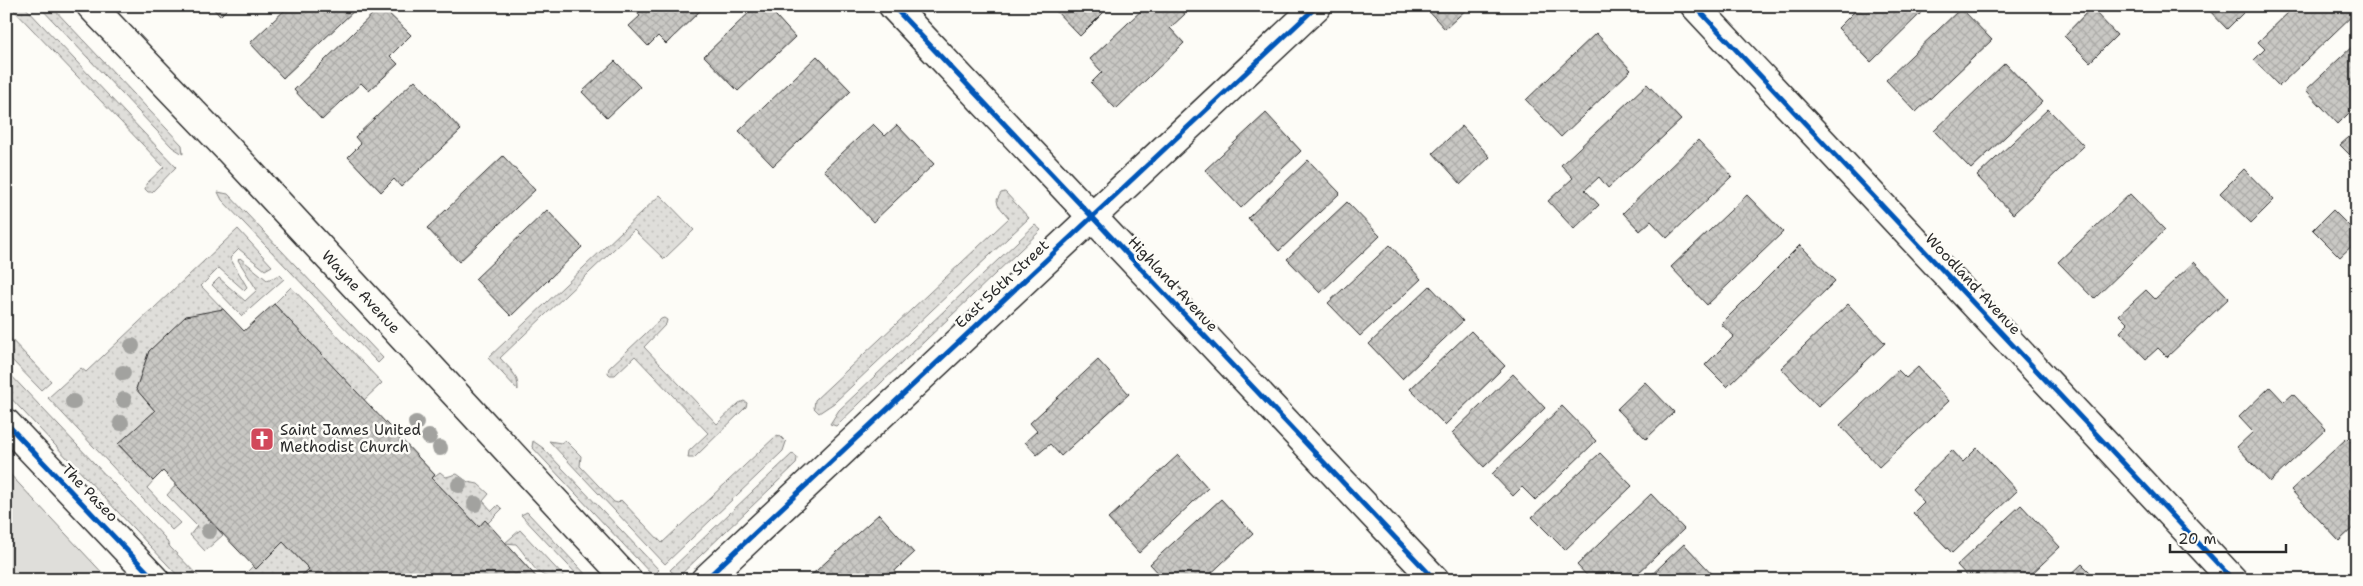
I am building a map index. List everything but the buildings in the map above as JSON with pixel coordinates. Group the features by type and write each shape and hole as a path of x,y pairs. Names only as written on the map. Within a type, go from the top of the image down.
{"street":[{"name":"Wayne Avenue","path":"91,6 230,150 628,580"},
{"name":"Highland Avenue","path":"893,6 1435,580"},
{"name":"East 56th Street","path":"704,580 1317,6"},
{"name":"Woodland Avenue","path":"1695,6 2233,580"},
{"name":"The Paseo","path":"6,423 155,580"}],"shaded area":[{"path":"10,6 24,6 176,167 152,192 148,192 145,189 146,184 164,167"},
{"path":"39,6 51,6 182,145 183,154 172,147"},
{"path":"218,192 228,194 383,358 378,363 222,200"},
{"path":"1005,192 1029,218 834,403 819,413 814,408 815,400 1009,218 998,205 997,200 1001,193"},
{"path":"660,195 694,230 664,259 634,230 500,358 515,376 518,390 488,358"},
{"path":"1035,225 1041,230 836,426 830,424 839,410"},
{"path":"238,229 272,266 265,270 239,249 230,258 247,287 244,290 219,268 201,286 223,309 149,351 136,389 155,411 118,445 153,481 147,488 180,523 172,530 48,398 81,368 86,372"},
{"path":"240,258 267,280 280,275 284,279 242,316 212,285 219,278 245,301 257,290 238,260"},
{"path":"291,287 382,383 364,400 274,304"},
{"path":"664,318 667,320 666,324 644,347 717,424 739,403 744,401 747,403 746,407 694,458 688,458 689,451 708,433 635,356 615,375 608,373 609,368"},
{"path":"6,334 51,381 41,390 6,354"},
{"path":"6,370 165,538 170,547 202,580 182,580 6,393"},
{"path":"776,436 781,437 786,442 783,451 665,564 549,441 561,443 565,440 581,456 580,466 614,502 618,503 621,500 662,543"},
{"path":"533,441 543,448 659,570 653,576 532,447"},
{"path":"793,453 797,458 796,464 677,578 670,570"},
{"path":"6,470 109,580 6,580"},
{"path":"440,472 446,477 457,474 468,482 478,484 489,494 483,501 492,511 498,505 502,509 488,523 485,520 479,527 432,478"},
{"path":"176,485 223,535 205,551 190,535 197,526 167,495"},
{"path":"527,512 591,580 582,580 521,515"},
{"path":"520,530 567,580 541,574 516,544 505,543"},
{"path":"283,542 309,569 297,580 239,580 253,566 256,568"}],"cycle path":[{"path":"893,6 1435,580"},
{"path":"705,580 1317,6"},
{"path":"1695,6 2233,580"},
{"path":"6,423 155,580"}],"place":[{"name":"Saint James United Methodist Church","path":"262,439"}]}
